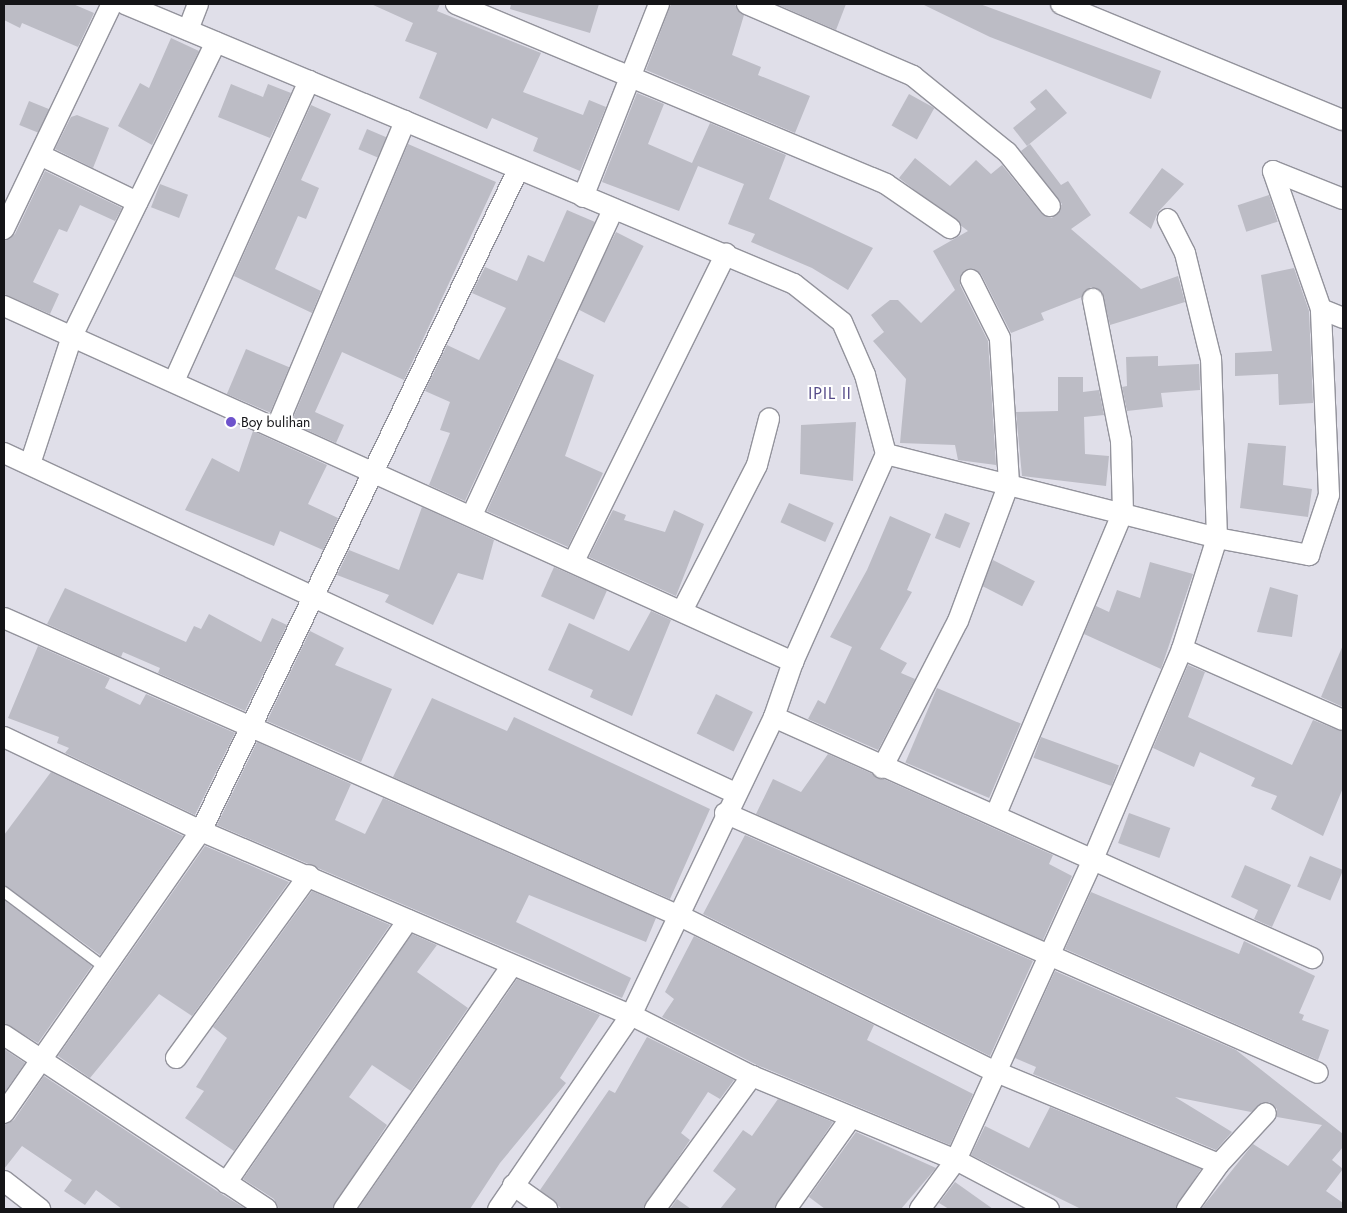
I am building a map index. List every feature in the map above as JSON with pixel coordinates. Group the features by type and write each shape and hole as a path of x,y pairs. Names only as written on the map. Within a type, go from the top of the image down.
{"street":[{"path":"4,229 42,156 112,4"},
{"path":"126,4 613,210 726,254 794,284 842,322 865,375 886,454 793,662 774,717 724,813 682,917 631,1015 498,1209"},
{"path":"188,30 198,4"},
{"path":"456,4 886,184 950,228"},
{"path":"583,196 658,4"},
{"path":"747,4 913,76 1007,152 1050,206"},
{"path":"1061,4 1343,120"},
{"path":"30,464 72,336 216,42"},
{"path":"174,379 309,81"},
{"path":"277,426 405,121"},
{"path":"42,156 137,202"},
{"path":"4,1113 41,1063 104,967 201,830 314,601 371,469 518,170"},
{"path":"886,454 1010,483 1217,538 1309,555 1329,495 1336,434 1320,309 1273,171 1343,198"},
{"path":"472,516 613,210"},
{"path":"920,1209 956,1160 994,1071 1093,859 1182,649 1217,538 1211,360 1185,253 1168,219"},
{"path":"574,561 726,254"},
{"path":"882,768 958,621 1010,483 1000,338 971,280"},
{"path":"996,814 1123,512 1121,441 1093,299"},
{"path":"4,306 174,379 793,662"},
{"path":"1320,309 1343,318"},
{"path":"682,611 757,464 769,419"},
{"path":"4,453 314,601 736,793"},
{"path":"4,618 682,917 994,1071 1219,1164"},
{"path":"1182,649 1343,720"},
{"path":"774,717 882,768 996,814 1312,958"},
{"path":"4,738 201,830 309,875 511,967 631,1015 752,1076 850,1119 956,1160 1049,1209"},
{"path":"724,813 1046,957 1318,1073"},
{"path":"176,1058 309,875"},
{"path":"226,1183 408,920"},
{"path":"344,1209 511,967"},
{"path":"4,1034 41,1063 267,1209"},
{"path":"655,1209 752,1076"},
{"path":"1187,1209 1219,1164 1266,1113"},
{"path":"786,1209 850,1119"},
{"path":"4,1181 40,1209"},
{"path":"513,1185 547,1209"}],"lane":[{"path":"4,892 104,967"}],"building":[{"path":"4,4 73,4 94,13 78,47 22,23 20,28 4,20"},
{"path":"371,4 440,4 437,11 541,53 523,92 583,115 589,100 606,107 580,171 533,151 538,138 492,118 487,129 419,98 437,53 405,41 413,23"},
{"path":"511,4 599,4 590,33 510,9"},
{"path":"671,4 735,5 744,15 732,55 761,67 758,75 810,96 795,133 646,70"},
{"path":"776,4 846,4 836,30"},
{"path":"922,4 980,4 1161,71 1151,99 990,37"},
{"path":"171,38 199,51 152,145 118,126 140,83 149,88"},
{"path":"231,84 263,97 268,84 291,93 270,138 218,117"},
{"path":"1046,89 1067,113 1027,146 1013,128 1036,109 1030,102"},
{"path":"637,93 664,104 648,144 692,163 710,123 786,155 769,199 873,248 848,290 812,268 751,242 755,234 728,224 744,184 698,166 679,211 602,182"},
{"path":"909,94 934,108 917,140 892,125"},
{"path":"29,101 49,109 40,133 19,125"},
{"path":"311,105 331,114 301,180 319,188 306,219 298,216 275,269 321,291 312,313 234,276"},
{"path":"77,115 109,128 93,168 55,149 71,117"},
{"path":"367,129 386,137 378,157 358,149"},
{"path":"408,144 496,182 404,380 342,352 315,412 344,425 336,443 291,423"},
{"path":"1030,144 1061,185 1068,181 1091,215 1071,229 1141,289 1178,276 1185,302 1110,325 1102,292 1091,287 1082,297 1041,313 1044,320 1011,333 981,274 965,270 960,285 988,341 996,465 958,460 955,445 900,443 906,379 873,341 884,332 871,315 890,300 898,300 921,323 955,290 933,251 968,231 899,178 915,158 950,186 976,160 991,174 1002,165 1041,213 1052,218 1062,204 1021,151"},
{"path":"1162,168 1184,184 1158,212 1151,229 1129,213"},
{"path":"45,171 122,208 115,221 80,205 67,232 59,229 33,282 59,294 50,314 4,294 4,241 15,234"},
{"path":"160,184 188,195 179,218 151,207"},
{"path":"1269,195 1278,222 1246,232 1238,205"},
{"path":"567,210 595,222 465,501 429,485 450,433 440,430 450,402 425,391 447,345 479,360 506,308 472,293 485,267 517,281 528,255 544,262"},
{"path":"616,232 644,246 605,323 577,309"},
{"path":"1294,268 1309,311 1313,403 1279,405 1278,374 1235,376 1235,353 1272,351 1261,275"},
{"path":"246,349 289,367 270,412 227,394"},
{"path":"1158,356 1158,366 1199,364 1200,390 1161,393 1163,407 1127,411 1122,387 1127,386 1126,357"},
{"path":"557,358 594,375 565,456 603,473 568,547 487,511"},
{"path":"1058,377 1083,377 1083,392 1099,390 1104,415 1084,417 1085,454 1109,456 1106,486 1022,476 1016,412 1058,411"},
{"path":"856,422 853,481 800,474 801,425"},
{"path":"253,431 327,465 308,504 338,518 323,550 280,531 274,546 185,510 212,458 239,472"},
{"path":"1248,443 1286,446 1283,485 1312,489 1308,517 1240,508"},
{"path":"789,503 834,523 825,542 780,522"},
{"path":"422,507 494,540 483,580 458,573 433,625 385,602 389,595 337,575 349,550 399,570"},
{"path":"613,510 626,515 624,520 665,532 674,510 704,524 676,596 589,557"},
{"path":"945,513 970,523 960,548 935,538"},
{"path":"890,516 931,534 907,590 912,592 880,649 907,663 901,673 915,679 878,750 808,719 818,700 825,704 852,647 830,637 867,570"},
{"path":"993,560 1035,581 1022,606 980,585"},
{"path":"1150,562 1193,574 1161,669 1084,634 1096,606 1109,612 1117,590 1140,598"},
{"path":"554,567 607,591 594,620 541,596"},
{"path":"1270,587 1298,595 1292,637 1257,632"},
{"path":"65,588 186,642 194,626 201,629 209,614 261,642 272,618 287,625 245,711 158,673 160,668 123,652 121,657 47,624"},
{"path":"651,611 671,620 632,716 590,697 593,690 548,670 569,623 629,651"},
{"path":"310,631 344,648 335,665 392,689 361,762 267,721"},
{"path":"1343,645 1343,707 1321,697"},
{"path":"38,646 110,678 105,688 140,705 146,694 235,733 195,815 65,753 69,748 57,743 59,737 8,718"},
{"path":"1188,665 1205,672 1188,717 1292,765 1313,720 1343,732 1343,788 1323,836 1271,809 1277,796 1251,786 1255,778 1200,752 1194,767 1153,748"},
{"path":"937,688 1021,724 989,798 905,763"},
{"path":"716,694 753,712 734,752 697,734"},
{"path":"432,698 507,731 514,717 710,809 670,899 393,777"},
{"path":"1041,737 1119,765 1111,786 1033,758"},
{"path":"257,742 351,784 335,820 365,834 383,798 656,918 646,942 529,895 516,922 631,978 622,998 217,825"},
{"path":"828,754 1053,855 1049,864 1072,876 1043,940 756,814 773,779 801,792"},
{"path":"51,772 183,836 100,955 4,885 4,835"},
{"path":"1129,813 1170,828 1159,858 1118,843"},
{"path":"745,835 1033,961 990,1056 703,914"},
{"path":"205,846 289,882 192,1016 159,994 90,1078 58,1056"},
{"path":"1310,856 1343,870 1330,900 1297,886"},
{"path":"1245,865 1291,885 1272,927 1254,919 1258,910 1231,897"},
{"path":"312,891 390,925 234,1151 185,1118 204,1091 196,1087 227,1038 213,1027"},
{"path":"1091,892 1239,954 1244,941 1315,976 1299,1013 1304,1015 1302,1020 1329,1030 1318,1060 1065,949"},
{"path":"4,900 92,966 38,1043 4,1023"},
{"path":"412,934 437,945 417,972 468,1008 411,1091 372,1065 349,1097 387,1125 332,1209 279,1209 274,1199 243,1179"},
{"path":"694,936 874,1025 867,1040 973,1094 950,1145 757,1065 662,1017 674,999 665,992"},
{"path":"1055,971 1236,1050 1343,1134 1343,1147 1332,1160 1343,1169 1326,1191 1343,1203 1343,1209 1201,1209 1253,1144 1288,1166 1322,1125 1277,1117 1277,1109 1269,1102 1251,1112 1175,1097 1232,1132 1216,1150 1033,1074 1036,1067 1015,1058"},
{"path":"517,979 600,1015 560,1078 566,1083 500,1163 470,1209 358,1209"},
{"path":"647,1037 734,1080 720,1099 708,1092 681,1133 690,1140 643,1209 562,1209 540,1190 609,1090 615,1093"},
{"path":"4,1049 25,1063 4,1093"},
{"path":"44,1076 246,1209 122,1209 96,1190 85,1205 64,1191 72,1180 22,1146 4,1169 4,1125 14,1120"},
{"path":"778,1099 833,1122 774,1209 720,1209 736,1189 713,1171 743,1130 752,1136"},
{"path":"1050,1107 1201,1169 1175,1209 1081,1209 971,1155 985,1126 1029,1148"},
{"path":"856,1132 936,1168 901,1209 825,1209 809,1197"},
{"path":"955,1182 993,1209 949,1209 939,1203"},
{"path":"677,1199 691,1209 670,1209"}],"place":[{"name":"Boy bulihan","path":"231,422"}],"district":[{"name":"IPIL II","path":"830,394"}]}
